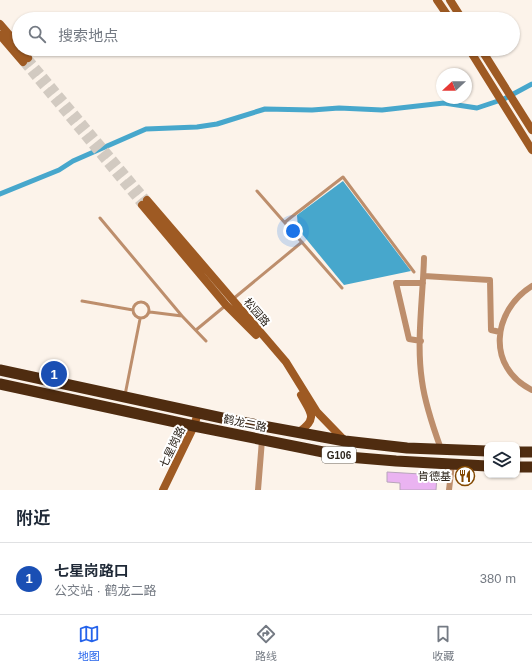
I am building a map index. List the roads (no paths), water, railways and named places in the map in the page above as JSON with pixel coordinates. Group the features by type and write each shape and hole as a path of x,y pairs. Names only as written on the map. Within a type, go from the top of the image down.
{"highway":[{"name":"鹤龙二路","path":"0,370 198,413 345,441 370,445 441,450 484,451"},
{"name":"鹤龙二路","path":"0,384 262,440 355,457 484,466"},
{"path":"520,452 532,452"},
{"path":"520,467 532,468"}],"street":[{"path":"437,0 445,12"},
{"path":"450,0 458,12"},
{"path":"0,24 12,38"},
{"path":"0,34 12,46"},
{"path":"22,56 26,60 24,56"},
{"path":"473,56 532,150"},
{"path":"485,56 532,130"},
{"name":"松园路","path":"145,203 276,355 296,384 312,418 310,423 299,432"},
{"path":"424,258 420,361 424,396 441,450"},
{"path":"421,341 409,339 396,283 423,279 490,280 490,330 500,332"},
{"path":"532,286 518,295 508,308 500,332 501,349 506,366 516,379 532,390"},
{"name":"松园路","path":"229,302 286,362 317,412 345,441"},
{"name":"七星岗路","path":"163,490 194,426 198,413"},
{"path":"258,490 262,440"},
{"path":"449,490 452,464"}],"lane":[{"path":"285,222 343,177 414,272"},
{"path":"257,191 342,288"},
{"path":"100,218 182,316 206,341"},
{"path":"196,330 302,242"},
{"path":"82,301 133,310"},
{"path":"142,302 149,306 150,312 148,316 140,319 135,316 133,310 135,305 142,302"},
{"path":"150,312 182,316"},
{"path":"125,396 140,319"}],"water":[{"path":"343,181 411,271 344,285 298,229 297,215"}],"waterway":[{"path":"0,194 59,170 73,161 146,129 197,127 217,124 265,109 312,110 339,108 382,110 444,103 477,108 504,99 532,84"}],"tunnel":[{"path":"28,58 147,200"},
{"path":"23,62 142,205"}],"place":[{"name":"七星岗路口","path":"54,374"},
{"name":"肯德基","path":"465,476"}]}
